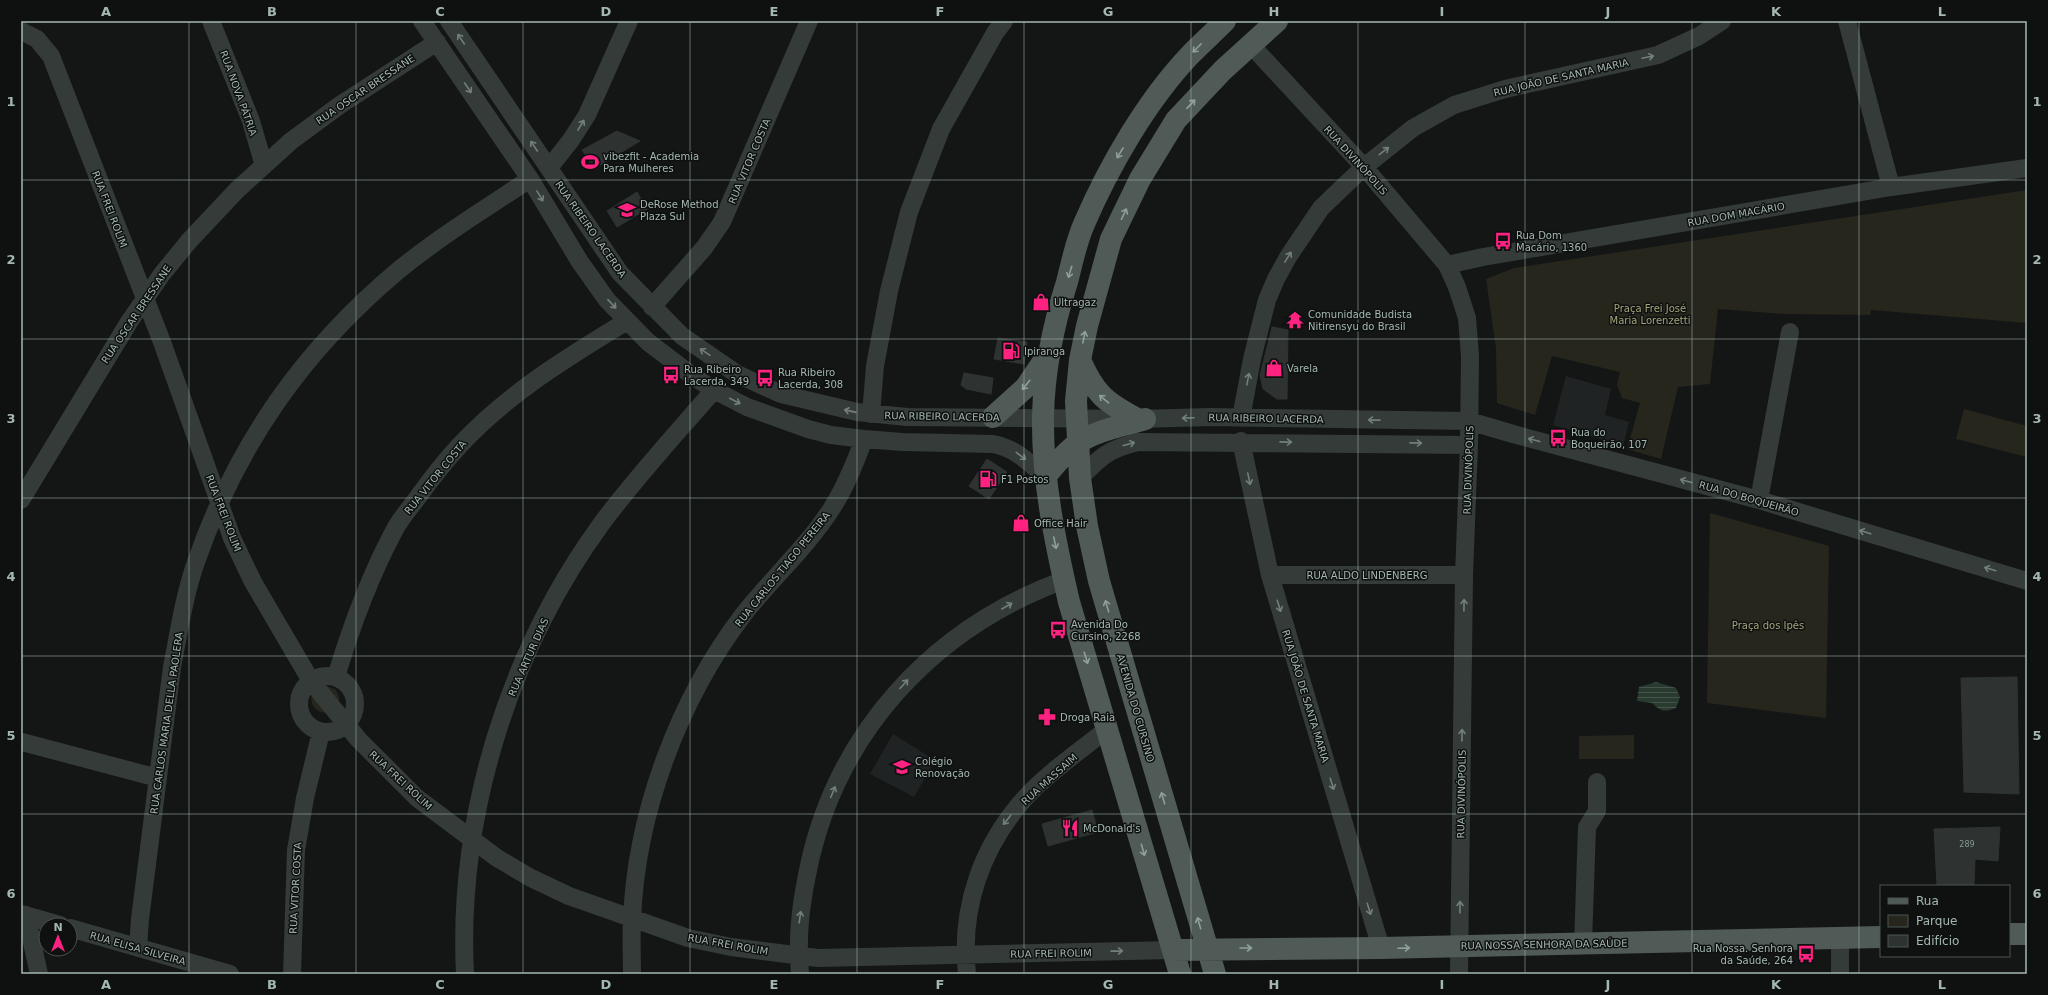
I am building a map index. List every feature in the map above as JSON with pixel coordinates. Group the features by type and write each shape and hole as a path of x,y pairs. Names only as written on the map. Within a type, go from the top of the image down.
{"main road":[{"path":"1180,974 1108,728 1069,602 1055,541 1045,477 1043,417 1049,354 1056,319 1084,225 1116,160 1144,113 1190,56 1225,21"},
{"name":"AVENIDA DO CURSINO","path":"1214,974 1099,581 1087,526 1080,478 1076,401 1080,360 1086,326 1111,239 1140,179 1176,120 1223,70 1277,21"},
{"path":"993,417 1026,387 1049,354"},
{"path":"1080,360 1089,381 1099,394 1114,407 1141,419"},
{"path":"1045,477 1056,463 1078,443 1094,435 1141,419"},
{"path":"2010,934 2027,934"},
{"name":"RUA NOSSA SENHORA DA SAÚDE","path":"1207,948 1381,948 1880,937"},
{"name":"RUA FREI ROLIM","path":"1173,950 1207,948"}],"street":[{"name":"RUA NOVA PÁTRIA","path":"211,21 251,121 264,166"},
{"path":"422,21 530,179 580,262 607,300 648,342 690,374 714,390 747,407 808,429 831,435 864,440 993,444 1005,446 1021,455 1045,477"},
{"name":"RUA RIBEIRO LACERDA","path":"449,21 620,273 682,336 738,374 781,394 857,412 907,417 1141,419 1241,418 1469,421"},
{"path":"549,168 571,140 587,115 629,21"},
{"name":"RUA VITOR COSTA","path":"652,307 704,248 722,222 809,21"},
{"path":"871,414 875,366 888,299 909,212 941,129 995,33 1004,21"},
{"name":"RUA JOÃO DE SANTA MARIA","path":"1241,418 1252,359 1267,300 1276,278 1288,257 1321,208 1364,167 1413,128 1454,105 1505,89 1658,55 1699,36 1722,21"},
{"path":"1847,21 1891,187"},
{"name":"RUA FREI ROLIM","path":"21,32 37,39 51,56 144,299 162,342 232,538 253,582 311,681 346,726 390,773 417,798 497,858 530,878 569,896 632,919 688,938 731,947 818,958 1173,950"},
{"name":"RUA OSCAR BRESSANE","path":"21,500 88,388 144,299 189,241 237,190 291,141 340,105 437,42"},
{"name":"RUA DIVINÓPOLIS","path":"1251,45 1364,167 1446,265 1457,287 1469,329 1469,445 1464,575 1459,974"},
{"name":"RUA DOM MACÁRIO","path":"1446,265 1483,257 1891,187 2027,168"},
{"name":"RUA CARLOS MARIA DELLA PAOLERA","path":"138,948 140,919 172,667 180,626 196,563 219,503 246,449 263,422 306,362 335,329 402,268 440,239 530,179"},
{"name":"RUA VITOR COSTA","path":"336,678 349,633 368,585 394,530 426,486 460,445 499,408 520,391 627,321"},
{"path":"1759,500 1790,332"},
{"name":"RUA ARTUR DIAS","path":"465,974 464,925 478,806 499,722 527,654 576,562 602,523 714,390"},
{"name":"RUA DO BOQUEIRÃO","path":"1469,421 1759,500 2027,581"},
{"name":"RUA CARLOS TIAGO PEREIRA","path":"632,974 632,919 638,868 650,807 666,756 679,722 721,646 764,588 815,531 832,508 848,480 864,440"},
{"path":"1080,478 1105,453 1119,447 1138,442 1241,441 1469,445"},
{"name":"RUA JOÃO DE SANTA MARIA","path":"1241,441 1270,575 1381,948"},
{"name":"RUA ALDO LINDENBERG","path":"1270,575 1464,575"},
{"path":"800,974 798,932 803,893 819,824 839,778 857,746 881,710 926,662 958,636 1031,592 1064,580"},
{"path":"328,676 345,682 352,689 356,708 353,718 346,726 330,733 322,732 313,729 301,715 299,705 300,696 304,688 311,681 328,676"},
{"name":"RUA MASSAIM","path":"967,974 966,930 971,899 984,862 1003,825 1026,798 1108,728"},
{"name":"RUA VITOR COSTA","path":"292,974 296,850 305,798 322,732"},
{"path":"22,742 158,778"},
{"path":"1584,944 1587,827 1597,811 1597,782"},
{"path":"24,914 38,918"},
{"path":"24,914 39,974"},
{"name":"RUA ELISA SILVEIRA","path":"78,930 230,974"},
{"path":"1840,938 1840,974"}],"shaded area":[{"path":"1566,376 1611,389 1605,415 1629,422 1623,446 1553,425"},
{"path":"1656,682 1676,688 1680,697 1676,708 1663,710 1652,703 1637,701 1639,687"},
{"name":"Colégio Renovação","path":"893,734 935,760 914,797 870,774"}],"green space":[{"name":"Praça Frei José Maria Lorenzetti","path":"2027,190 2027,323 1871,310 1870,315 1784,314 1718,309 1710,384 1678,387 1661,459 1627,449 1640,403 1622,398 1617,385 1620,372 1552,356 1535,415 1497,403 1496,348 1486,279 1514,268"},
{"path":"1964,409 2027,426 2027,457 1956,439"},
{"name":"Praça dos Ipês","path":"1710,513 1829,546 1826,718 1707,703"},
{"path":"325,685 336,690 339,697 339,702"},
{"path":"312,693 329,713 321,712 315,708 311,697"},
{"path":"1634,735 1634,759 1579,759 1579,736"}],"building":[{"path":"617,131 640,141 594,169 582,150"},
{"name":"DeRose Method Plaza Sul","path":"637,192 647,209 617,227 607,211"},
{"name":"Varela","path":"1272,327 1288,330 1287,399 1277,399 1263,389 1260,375"},
{"name":"Ipiranga","path":"998,338 1027,342 1024,364 994,359"},
{"path":"964,373 993,378 991,394 966,389 961,385"},
{"name":"F1 Postos","path":"987,459 1007,472 989,499 969,486"},
{"path":"2017,677 2019,794 1964,792 1961,678"},
{"name":"McDonald's","path":"1092,810 1098,832 1048,846 1042,824"},
{"path":"2000,827 1998,861 1975,859 1974,885 1937,885 1934,829"}],"place":[{"name":"vibezfit - Academia Para Mulheres","path":"590,162"},
{"name":"DeRose Method Plaza Sul","path":"627,210"},
{"name":"Rua Dom Macário, 1360","path":"1503,241"},
{"name":"Ultragaz","path":"1041,302"},
{"name":"Comunidade Budista Nitirensyu do Brasil","path":"1295,320"},
{"name":"Ipiranga","path":"1011,351"},
{"name":"Varela","path":"1274,368"},
{"name":"Rua Ribeiro Lacerda, 349","path":"671,375"},
{"name":"Rua Ribeiro Lacerda, 308","path":"765,378"},
{"name":"Rua do Boqueirão, 107","path":"1558,438"},
{"name":"F1 Postos","path":"988,479"},
{"name":"Office Hair","path":"1021,523"},
{"name":"Avenida Do Cursino, 2268","path":"1058,630"},
{"name":"Droga Raia","path":"1047,717"},
{"name":"Colégio Renovação","path":"902,767"},
{"name":"McDonald's","path":"1070,828"},
{"name":"Rua Nossa. Senhora da Saúde, 264","path":"1806,954"}]}
